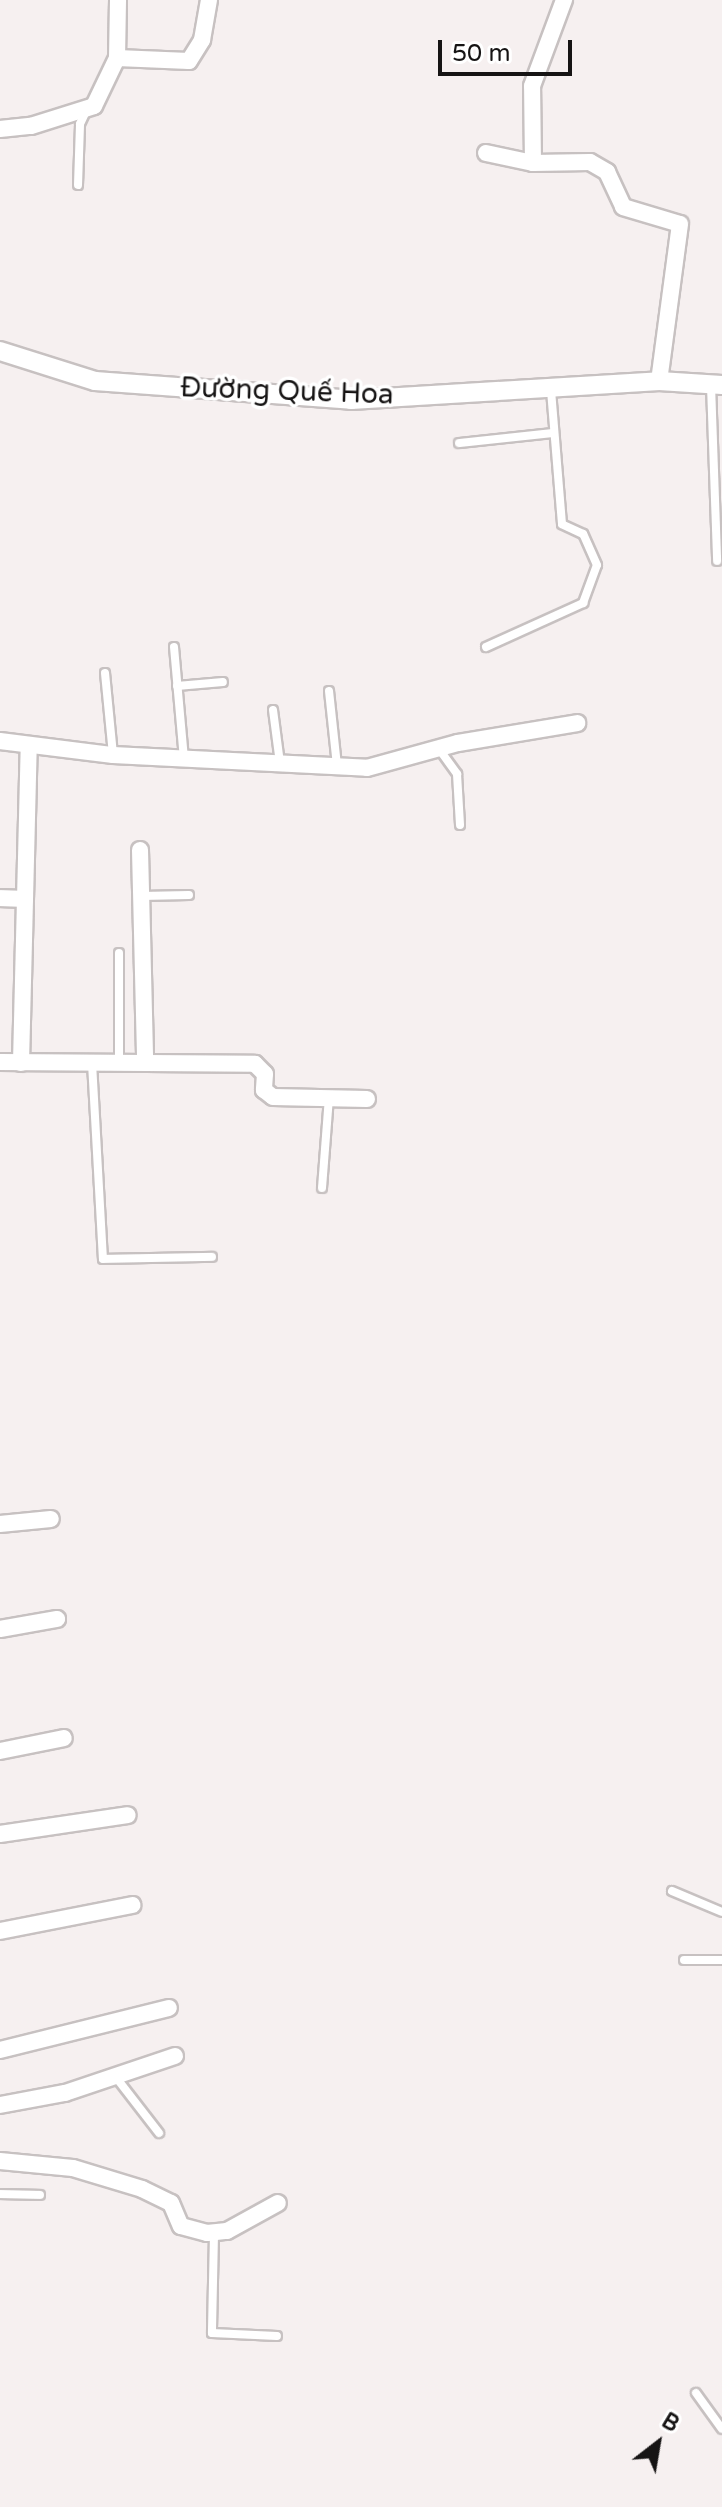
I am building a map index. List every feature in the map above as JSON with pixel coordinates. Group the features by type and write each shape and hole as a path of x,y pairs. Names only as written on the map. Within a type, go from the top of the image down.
{"street":[{"path":"0,129 86,111 94,106 117,58 118,0"},
{"path":"117,58 189,61 202,40 209,0"},
{"path":"533,163 532,86 564,0"},
{"path":"486,153 533,163 590,162 607,172 623,207 680,224 659,381"},
{"name":"Đường Quế Hoa","path":"0,351 95,381 351,400 659,381 716,385"},
{"path":"0,741 113,755 337,766 389,765 439,748 577,723"},
{"path":"21,1063 29,745"},
{"path":"140,850 145,1062"},
{"path":"0,898 25,899"},
{"path":"0,1062 255,1064 265,1074 264,1090 273,1097 367,1099"},
{"path":"0,1524 51,1519"},
{"path":"0,1629 57,1619"},
{"path":"0,1751 64,1738"},
{"path":"0,1834 128,1815"},
{"path":"0,1931 132,1905"},
{"path":"0,2050 169,2008"},
{"path":"0,2105 65,2093 175,2056"},
{"path":"0,2161 73,2168 142,2189 171,2203 181,2226 214,2234 278,2203"}],"lane":[{"path":"78,185 80,124 86,111"},
{"path":"716,385 717,561"},
{"path":"486,647 583,603 597,565 583,534 562,524 550,388"},
{"path":"459,443 553,433"},
{"path":"174,647 184,758"},
{"path":"105,673 113,755"},
{"path":"177,686 223,682"},
{"path":"329,691 337,766"},
{"path":"273,710 280,763"},
{"path":"439,748 457,774 460,825"},
{"path":"141,896 189,895"},
{"path":"119,953 119,1062"},
{"path":"92,1062 103,1259 212,1257"},
{"path":"322,1188 329,1098"},
{"path":"672,1891 722,1912"},
{"path":"684,1960 722,1960"},
{"path":"115,2075 159,2133"},
{"path":"0,2194 40,2195"},
{"path":"214,2234 212,2333 277,2336"},
{"path":"696,2393 722,2429"}]}
